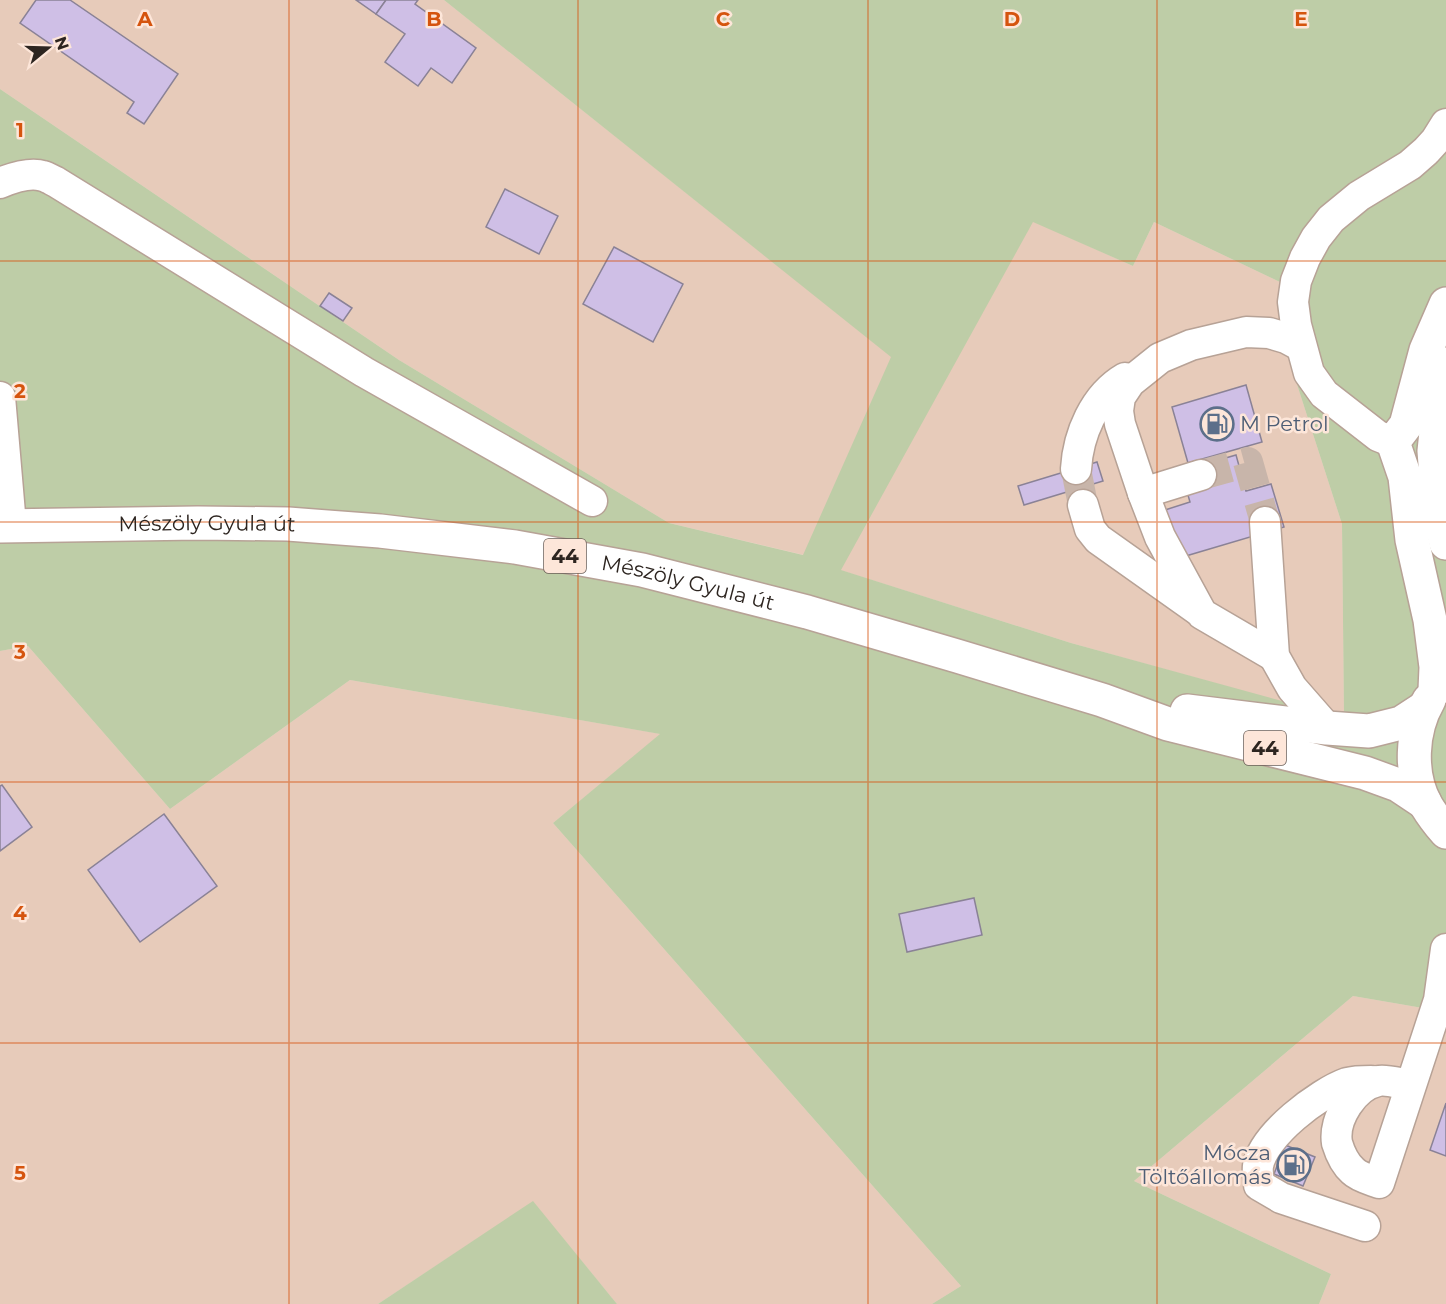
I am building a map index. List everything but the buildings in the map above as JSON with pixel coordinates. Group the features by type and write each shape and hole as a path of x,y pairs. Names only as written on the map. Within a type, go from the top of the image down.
{"main road":[{"path":"1435,692 1436,667 1430,620 1412,540 1405,477 1393,442 1406,425 1426,350 1446,304"},
{"path":"1446,364 1441,385 1434,451 1439,515 1446,543"},
{"name":"Mészöly Gyula út","path":"6,526 288,524 380,531 515,547 642,570 946,653 1102,700 1168,724 1365,773 1398,785 1425,803"},
{"name":"Mészöly Gyula út","path":"1102,700 1327,728 1369,731 1401,723 1435,692"},
{"name":"Mészöly Gyula út","path":"1435,692 1418,727 1414,748 1415,770 1425,803 1446,832"}],"street":[{"path":"1393,442 1378,436 1324,394 1308,373 1296,325 1293,302 1296,281 1316,238 1331,219 1359,196 1410,165 1426,152 1446,124"},
{"path":"0,183 26,176 41,175 56,182 364,372 592,501"},
{"path":"1076,469 1077,454 1089,417 1101,401 1119,382 1160,358 1191,345 1246,332 1269,333 1301,346"},
{"path":"1160,358 1130,382 1120,397 1118,411 1120,424 1160,537 1202,614"},
{"path":"0,397 6,526"},
{"path":"1143,493 1201,475"},
{"path":"1083,505 1090,529 1098,539 1202,614 1274,656"},
{"path":"1265,522 1274,656 1292,688 1327,728"},
{"path":"1380,1080 1362,1088 1347,1104 1339,1122 1337,1141 1343,1159 1355,1174 1378,1183 1441,1006 1446,950"},
{"path":"1365,1227 1281,1198 1259,1185 1257,1168 1261,1154 1288,1121 1325,1093 1350,1082 1380,1080 1411,1085"}],"shaded area":[{"path":"0,0 444,0 892,357 804,555 669,523 399,360 0,89"},
{"path":"1033,221 1133,266 1154,222 1282,283 1293,372 1342,524 1344,719 1071,643 840,570"},
{"path":"28,646 170,809 350,680 661,734 553,823 961,1286 932,1304 617,1304 533,1202 378,1304 0,1304 0,651"},
{"path":"1353,996 1446,1012 1446,1304 1319,1304 1331,1274 1134,1181"}],"green space":[{"path":"444,0 1446,0 1446,1012 1353,996 1134,1181 1331,1274 1319,1304 932,1304 961,1286 553,823 660,734 350,680 170,809 28,646 0,651 0,89 399,360 669,523 803,555 891,357","holes":["1033,222 1133,266 1154,222 1282,283 1293,372 1342,524 1344,718 1071,643 841,570"]},
{"path":"533,1201 617,1304 378,1304"}],"tunnel":[{"path":"1201,475 1248,462 1265,522"},
{"path":"1076,469 1083,505"}],"place":[{"name":"M Petrol","path":"1217,424"},
{"name":"Mócza Töltőállomás","path":"1294,1165"}]}
